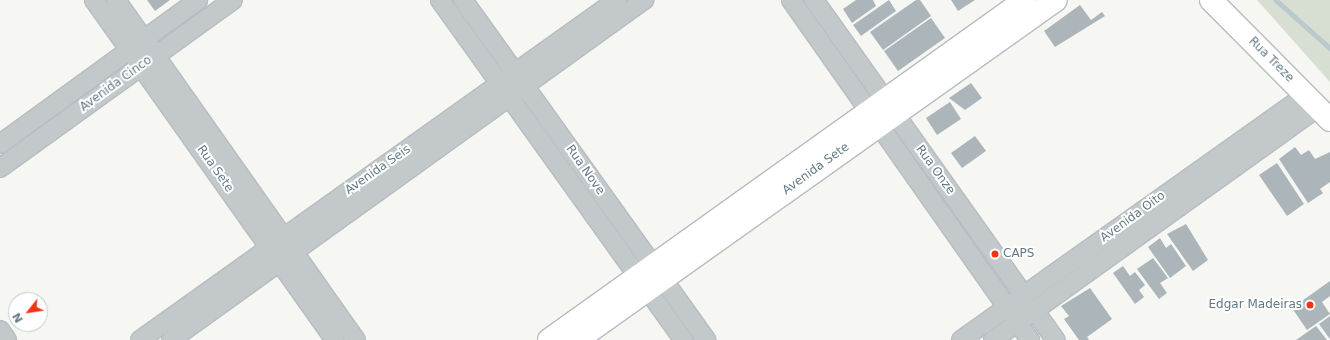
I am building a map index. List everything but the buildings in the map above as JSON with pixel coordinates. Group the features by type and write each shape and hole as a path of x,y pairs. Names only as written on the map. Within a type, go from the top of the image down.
{"street":[{"name":"Rua Sete","path":"94,0 129,50 148,61 276,242 349,338"},
{"name":"Rua Sete","path":"116,0 144,39 148,61"},
{"name":"Avenida Cinco","path":"0,144 198,0"},
{"name":"Avenida Cinco","path":"0,168 232,0"},
{"name":"Rua Nove","path":"440,0 578,190 651,278 706,340"},
{"name":"Rua Nove","path":"463,0 593,181 651,278 683,340"},
{"name":"Avenida Seis","path":"171,340 368,199 424,148 520,79 620,4 644,0"},
{"name":"Rua Onze","path":"791,0 881,111 1024,295 1056,340"},
{"name":"Rua Onze","path":"814,0 881,111 1007,307 1030,340"},
{"name":"Avenida Sete","path":"577,340 651,278 881,111 1024,0"},
{"name":"Avenida Sete","path":"881,111 1056,0"},
{"name":"Rua Treze","path":"1211,0 1318,108"},
{"name":"Avenida Oito","path":"961,340 1024,295 1318,108"},
{"name":"Avenida Oito","path":"993,340 1318,108"},
{"name":"Avenida Seis","path":"140,340 158,335 276,242 358,184 424,148"},
{"path":"578,190 593,181"},
{"path":"358,184 368,199"},
{"name":"Rua Sete","path":"287,257 334,340"},
{"name":"Avenida Sete","path":"549,340 651,278"},
{"path":"0,330 7,340"}],"shaded area":[{"path":"1257,0 1330,0 1330,82 1314,64"}],"waterway":[{"path":"1276,0 1330,48"}],"place":[{"name":"CAPS","path":"995,254"},
{"name":"Edgar Madeiras","path":"1310,305"}]}
